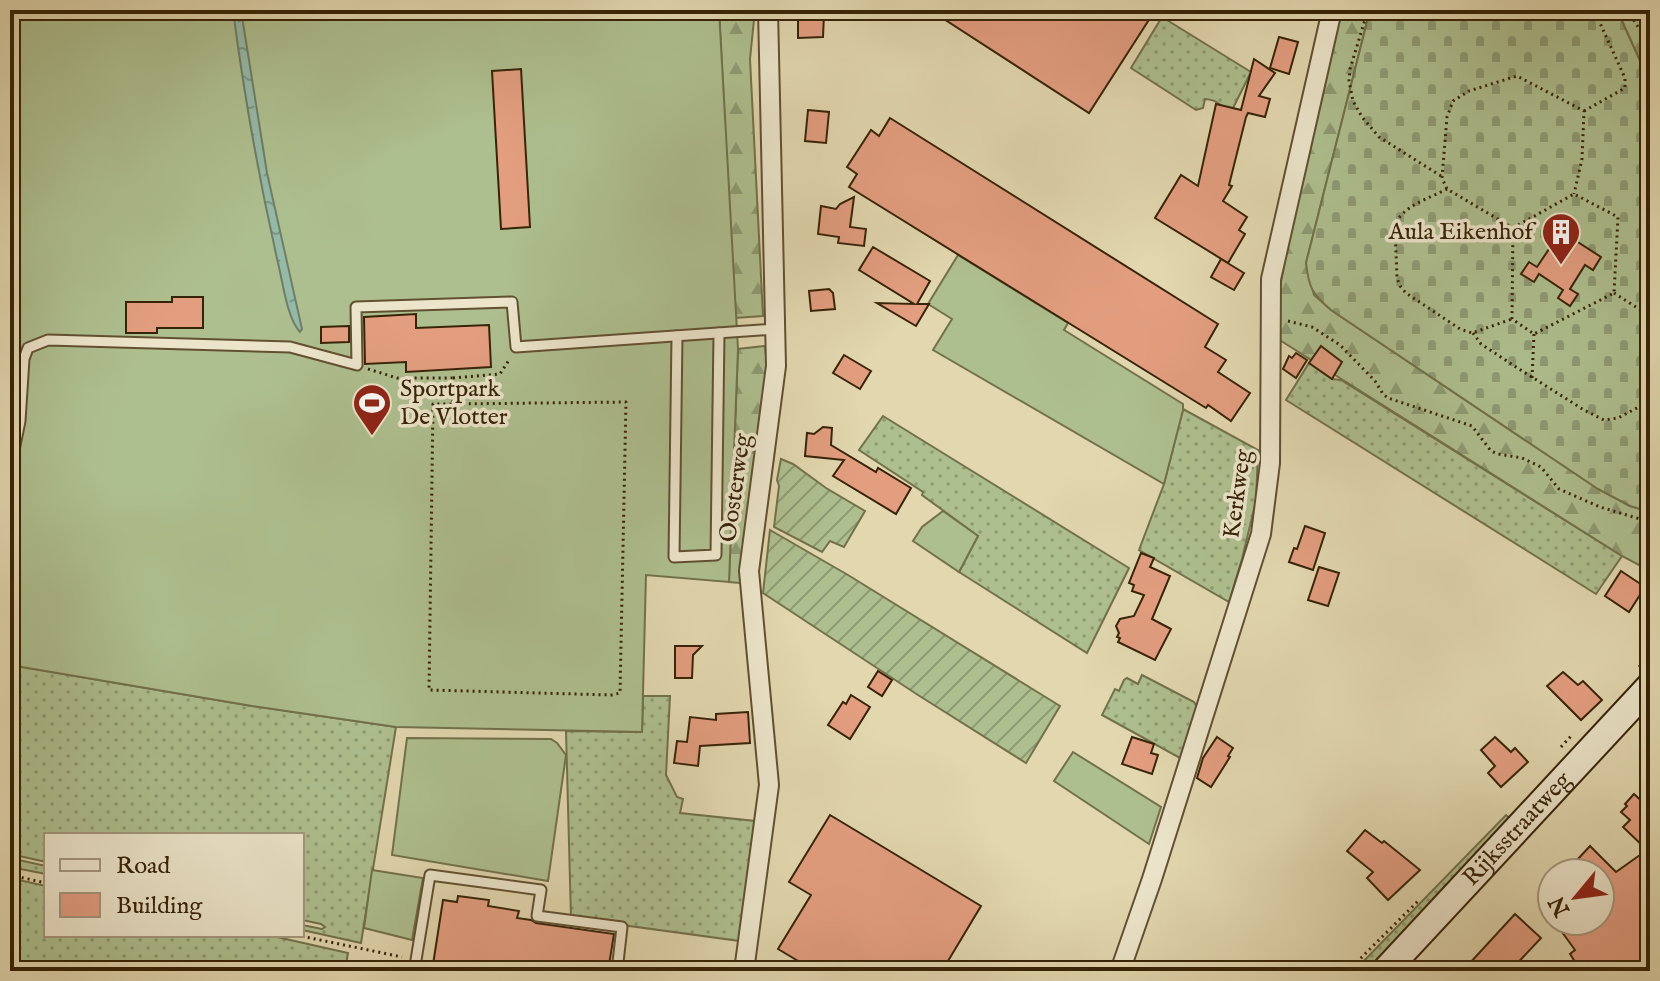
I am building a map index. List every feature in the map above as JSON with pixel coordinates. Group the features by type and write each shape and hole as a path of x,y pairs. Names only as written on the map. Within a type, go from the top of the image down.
{"main road":[{"name":"Rijksstraatweg","path":"1385,971 1650,686"}],"street":[{"name":"Oosterweg","path":"744,971 769,785 749,571 776,366 768,10"},
{"name":"Kerkweg","path":"1120,971 1261,534 1270,463 1271,279 1332,10"}],"lane":[{"path":"10,470 20,421 26,354 28,348 48,340 290,347 357,365 356,307 512,302 516,347 776,329"},
{"path":"677,336 674,557 716,555 719,333"},
{"path":"416,960 430,875 541,890 537,916 622,927 617,971"}],"path":[{"path":"1368,10 1350,69 1353,101 1379,137 1442,178"},
{"path":"1584,111 1625,88 1625,78 1594,10"},
{"path":"1627,10 1650,49"},
{"path":"1513,228 1447,189 1442,178 1447,117 1453,101 1469,91 1517,76 1584,111"},
{"path":"1513,228 1574,194 1582,159 1584,111"},
{"path":"1447,189 1396,219 1397,278 1406,293 1460,329 1472,333 1481,344 1532,378 1604,420 1618,418 1650,401"},
{"path":"1574,194 1618,217 1614,293"},
{"path":"1512,319 1513,228"},
{"path":"1614,293 1650,316"},
{"path":"1534,334 1614,293"},
{"path":"10,295 14,333 26,354"},
{"path":"1271,317 1321,331 1355,360 1388,398 1472,426 1491,451 1522,458 1541,467 1559,489 1600,507 1650,522"},
{"path":"1472,333 1512,319"},
{"path":"1512,319 1534,334"},
{"path":"1532,378 1534,334"},
{"path":"357,365 397,378 500,374 516,347"},
{"path":"453,378 453,404"},
{"path":"626,402 620,693 429,690 433,404 453,404 626,402"},
{"path":"10,875 44,883"},
{"path":"304,937 416,960"}],"green space":[{"name":"Sportpark De Vlotter","path":"10,10 719,10 738,349 729,582 646,575 642,732 396,727 10,665 10,592 17,573 19,531 10,524"},
{"path":"719,10 755,10 750,59 763,316 735,318"},
{"path":"1341,10 1370,10 1306,263 1314,295 1331,310 1598,489 1630,506 1650,512 1650,571 1278,339 1279,292 1297,197"},
{"path":"1370,10 1617,10 1650,83 1650,512 1630,506 1598,489 1331,310 1312,290 1306,263"},
{"path":"1617,10 1650,10 1650,83"},
{"path":"1162,17 1251,72 1228,118 1217,102 1205,99 1203,108 1196,110 1131,68"},
{"path":"958,255 1068,323 1064,330 1183,404 1164,484 933,350 952,319 928,304"},
{"path":"765,346 768,377 740,583 729,582 738,349"},
{"path":"1309,363 1622,556 1596,594 1286,400"},
{"path":"1183,409 1258,450 1256,501 1229,602 1139,550 1164,484"},
{"path":"883,416 1129,568 1087,653 959,572 978,536 922,495 923,492 859,450"},
{"path":"781,459 865,511 844,547 830,541 822,552 774,527"},
{"path":"943,511 978,536 959,572 913,541 922,527"},
{"path":"770,530 1060,706 1026,763 763,593"},
{"path":"10,665 396,727 361,943 304,930 304,925 325,927 304,920 304,833 44,833 44,862 10,854"},
{"path":"1142,675 1194,702 1197,707 1180,758 1102,715 1115,689 1119,691 1124,680 1127,678 1138,684"},
{"path":"643,696 670,696 666,775 677,797 683,799 680,813 755,821 740,941 571,918 566,731 642,732"},
{"path":"407,738 551,739 557,743 566,755 548,881 392,855"},
{"path":"1073,752 1161,807 1149,844 1054,781"},
{"path":"1506,815 1512,820 1366,971 1354,971"},
{"path":"10,858 44,866 44,874 10,867"},
{"path":"372,870 423,878 412,940 364,928"},
{"path":"10,878 44,886 44,937 277,937 348,953 345,971 10,971"}],"water":[{"path":"233,10 241,10 267,173 302,329 300,332 286,300 264,200"},
{"path":"10,524 19,531 20,547 10,592 14,545"}],"building":[{"path":"930,10 1144,10 1152,15 1089,113"},
{"path":"798,11 824,14 823,37 798,38"},
{"path":"1279,37 1298,42 1289,74 1270,68"},
{"path":"1254,59 1275,73 1259,96 1270,99 1265,117 1248,113 1246,117 1229,185 1232,186 1223,201 1247,217 1239,230 1245,234 1228,263 1155,218 1181,175 1198,186 1216,104 1241,110"},
{"path":"521,69 530,227 501,229 492,71"},
{"path":"808,110 829,112 826,143 805,141"},
{"path":"890,118 1218,324 1205,347 1226,360 1218,372 1250,393 1231,421 849,187 857,174 847,167 871,130 879,136"},
{"path":"854,197 850,227 866,229 864,246 838,243 839,237 818,234 821,206 836,209"},
{"name":"Aula Eikenhof","path":"1553,226 1601,257 1593,270 1585,265 1570,289 1578,294 1570,306 1558,298 1563,290 1539,274 1534,282 1521,274 1529,262 1537,267 1553,243 1545,238"},
{"path":"873,247 930,281 917,304 929,304 916,326 877,303 914,304 859,270"},
{"path":"1221,259 1244,273 1234,290 1211,277"},
{"path":"829,289 833,293 835,309 811,311 809,291"},
{"path":"172,297 203,297 203,328 157,328 157,333 126,333 126,302 172,302"},
{"path":"416,314 416,328 489,325 491,367 406,372 406,362 365,364 364,317"},
{"path":"349,326 349,342 321,343 321,327"},
{"path":"1321,346 1342,362 1332,379 1309,363"},
{"path":"1296,353 1307,360 1296,378 1283,369 1289,356 1292,358"},
{"path":"844,355 871,371 860,389 833,373"},
{"path":"823,427 832,428 831,445 876,472 878,468 911,488 896,514 833,476 844,460 805,456 807,433 814,434"},
{"path":"1305,526 1325,533 1313,570 1289,562"},
{"path":"1141,553 1154,558 1150,567 1170,576 1152,619 1171,629 1155,660 1118,642 1120,638 1117,637 1116,626 1120,619 1134,616 1144,595 1132,591 1134,585 1129,583"},
{"path":"1319,567 1339,573 1328,606 1308,600"},
{"path":"1621,571 1645,587 1629,612 1605,596"},
{"path":"675,646 702,646 693,655 692,678 675,678"},
{"path":"878,671 892,680 882,696 868,687"},
{"path":"1563,672 1578,685 1583,681 1602,700 1581,720 1547,686"},
{"path":"851,695 870,707 850,739 828,725"},
{"path":"748,712 750,743 700,746 698,766 674,763 677,741 687,742 690,717 716,720 716,714"},
{"path":"1132,737 1154,744 1151,753 1158,755 1152,774 1122,764"},
{"path":"1217,737 1233,748 1211,787 1197,778 1203,758"},
{"path":"1495,737 1511,752 1515,748 1528,762 1501,787 1488,773 1495,766 1481,750"},
{"path":"1634,794 1650,813 1642,824 1650,832 1650,971 1581,971 1570,954 1575,950 1566,937 1616,937 1616,872 1647,850 1623,827 1630,820 1621,812 1627,806 1625,804"},
{"path":"830,815 981,906 942,971 815,971 778,949 811,895 789,882"},
{"path":"1365,830 1420,870 1388,900 1367,878 1373,872 1347,851"},
{"path":"1590,846 1601,857 1580,857"},
{"path":"458,896 489,900 488,906 519,911 517,918 536,923 614,934 608,971 432,971 443,900 457,902"},
{"path":"1515,914 1536,933 1536,937 1541,938 1510,971 1477,971 1469,964"}],"place":[{"name":"Aula Eikenhof","path":"1561,266"},
{"name":"Sportpark De Vlotter","path":"372,437"}]}
